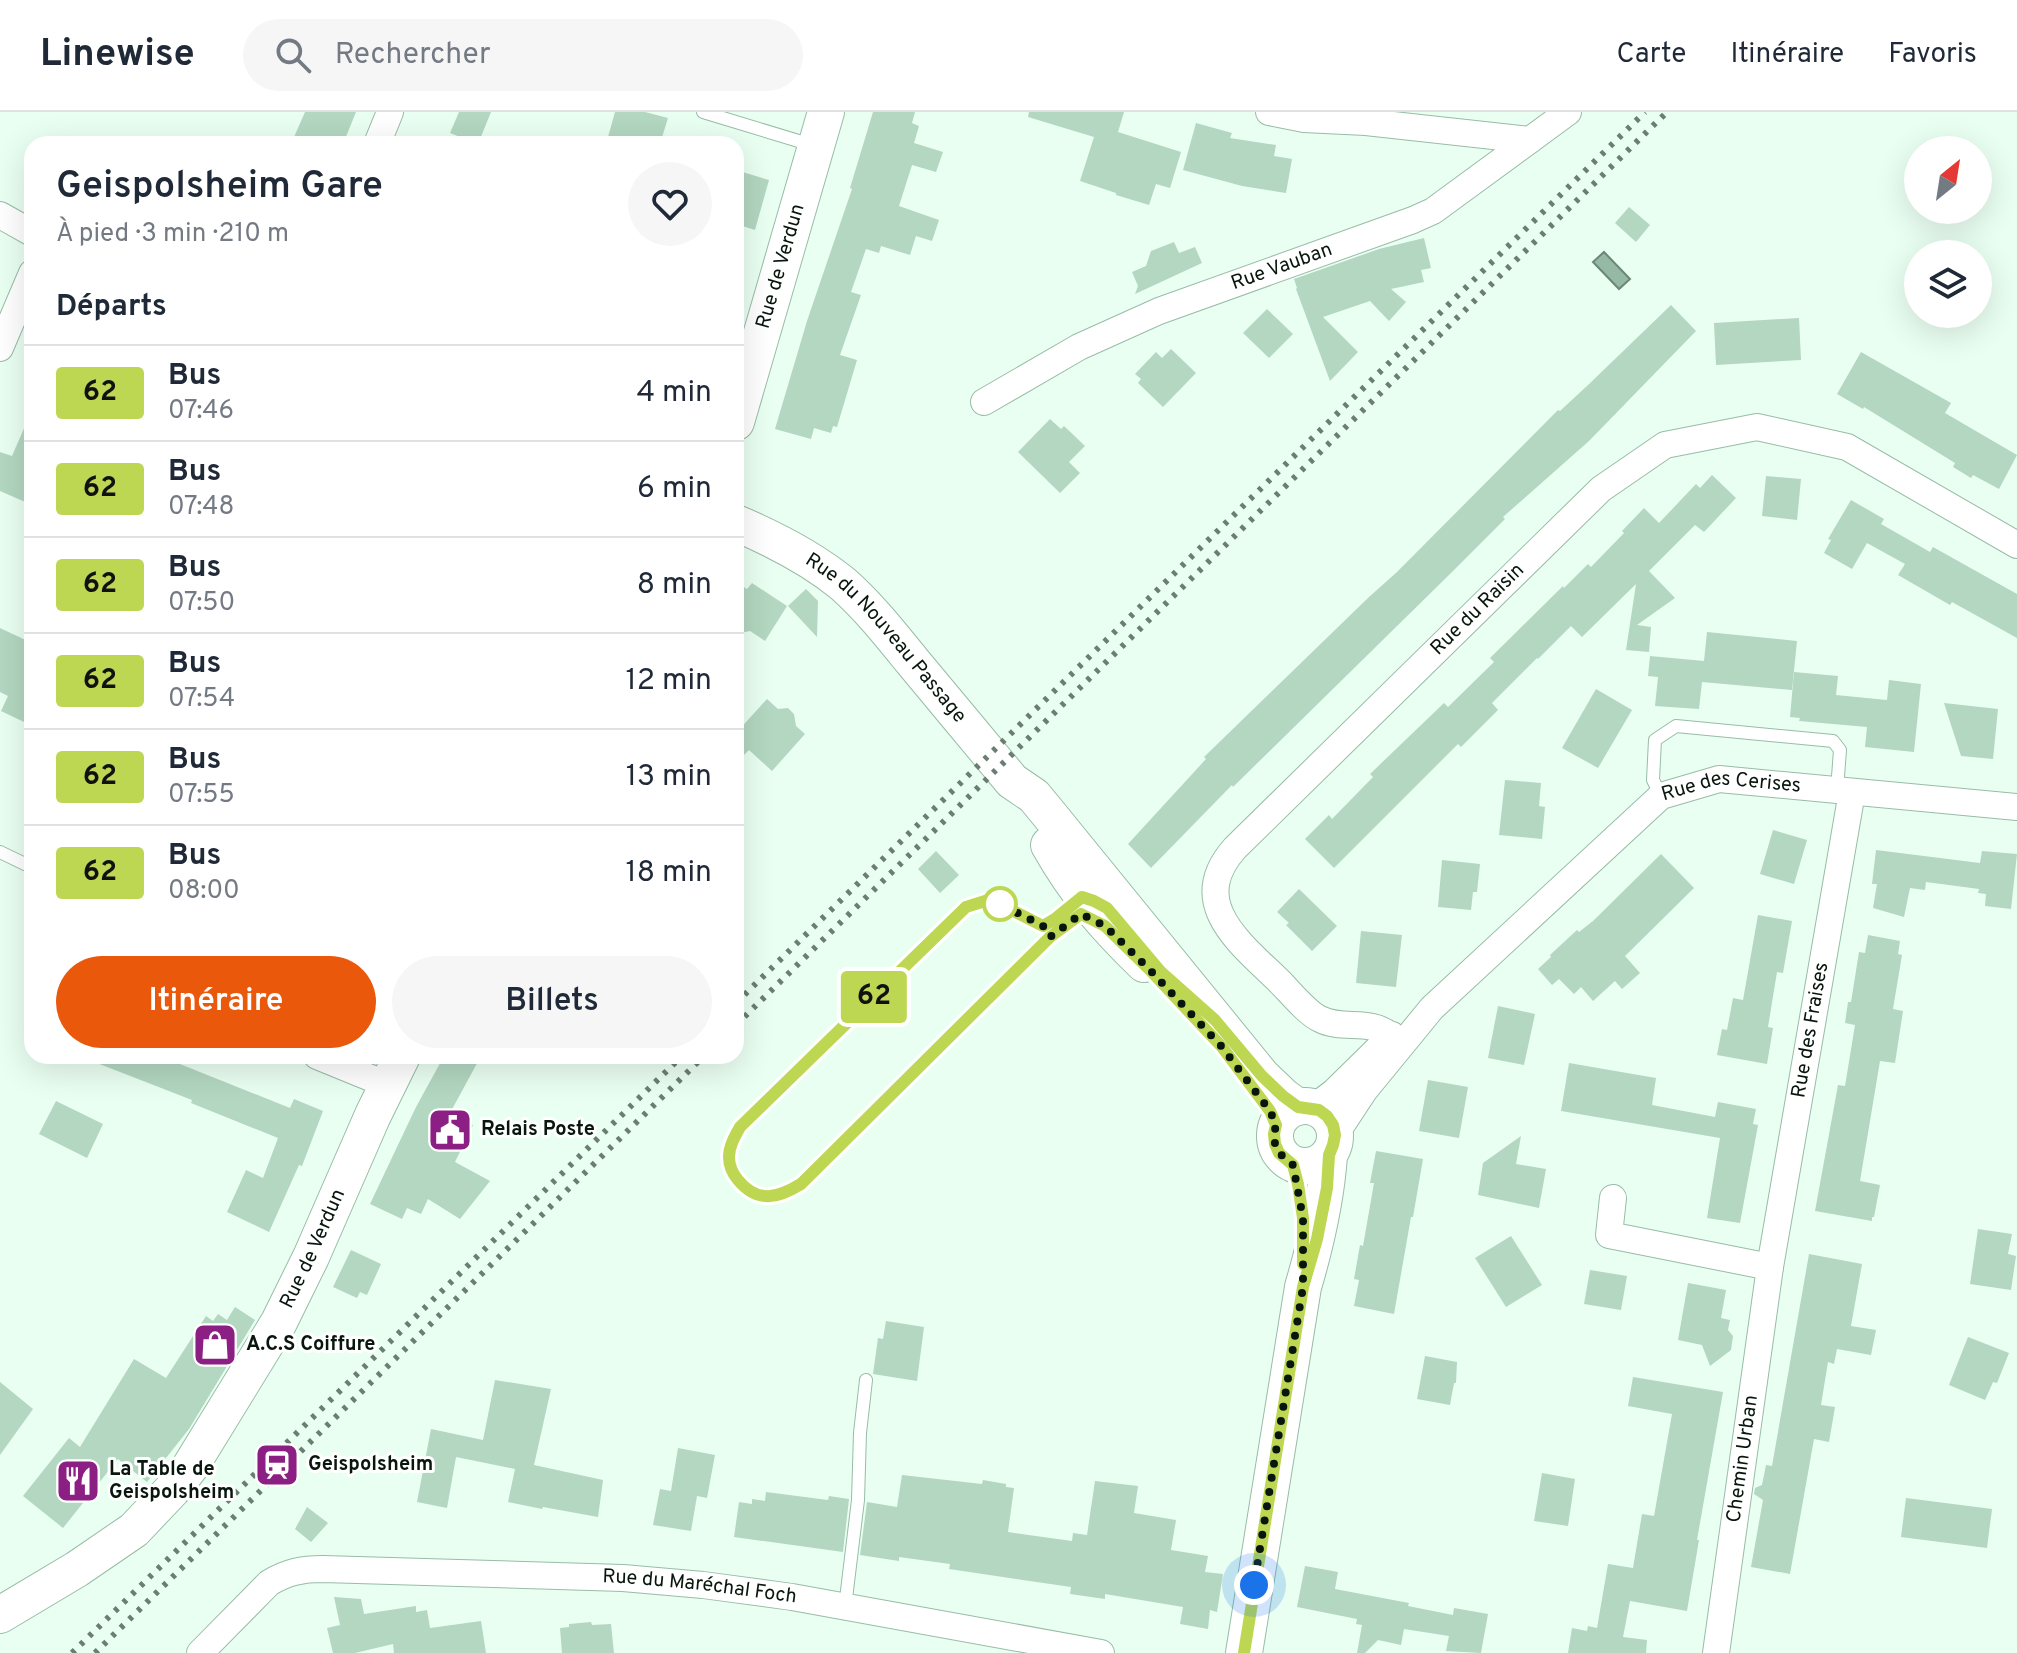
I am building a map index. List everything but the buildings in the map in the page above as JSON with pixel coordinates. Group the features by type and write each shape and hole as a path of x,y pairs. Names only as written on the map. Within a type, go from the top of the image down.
{"main road":[{"name":"Rue de Verdun","path":"744,394 821,129"},
{"name":"Rue du Nouveau Passage","path":"744,527 781,544 842,584 885,629 1012,781 1061,867 1072,905 1105,926 1150,970 1222,1047 1270,1111 1310,1126"},
{"name":"Rue du Nouveau Passage","path":"1012,781 1034,796 1215,1020 1310,1126"},
{"name":"Rue de Verdun","path":"0,1615 77,1569 134,1530 181,1479 279,1322 395,1070"},
{"path":"1244,1653 1303,1287 1327,1188 1310,1126 1274,1134 1279,1153 1293,1165 1303,1218 1303,1287"}],"street":[{"path":"380,136 390,112"},
{"path":"1269,112 1530,140"},
{"name":"Rue Vauban","path":"984,402 1079,347 1159,311 1433,211 1568,112"},
{"path":"0,215 24,228"},
{"path":"0,348 24,292"},
{"name":"Rue du Raisin","path":"1391,1036 1374,1026 1341,1024 1318,1018 1243,946 1225,924 1216,903 1218,874 1224,860 1235,848 1601,489 1665,445 1757,427 1847,447 2017,545"},
{"name":"Rue des Cerises","path":"1310,1126 1364,1091 1432,1008 1661,796 1719,779 2017,807"},
{"name":"Rue des Fraises","path":"1770,1267 1844,791"},
{"name":"Rue des Cerises","path":"1310,1126 1334,1092 1391,1036 1432,1008"},
{"path":"362,1064 395,1070"},
{"path":"1613,1198 1609,1235 1770,1267"},
{"name":"Chemin Urban","path":"1716,1653 1770,1267"},
{"name":"Rue du Maréchal Foch","path":"200,1653 269,1583 293,1572 323,1569 623,1578 703,1585 792,1597 1101,1653"}],"lane":[{"path":"703,112 821,129"},
{"path":"1661,796 1653,780 1655,740 1676,726 1833,741 1840,750 1844,791"},
{"path":"0,852 24,864"},
{"path":"1046,931 996,902 985,901 966,907 740,1127 728,1160 734,1176 746,1189 763,1196 783,1195 801,1184 1046,931 1055,919 1072,905 1094,901 1107,908 1161,972 1215,1020"},
{"path":"1046,931 1081,914 1105,926"},
{"path":"845,1607 858,1500 860,1433 866,1380"}],"shaded area":[{"path":"1604,252 1630,279 1619,289 1593,262"}],"railway":[{"path":"744,995 1645,112"},
{"path":"744,1017 1667,112"},
{"path":"72,1653 674,1064"},
{"path":"95,1653 696,1064"}],"bus line":[{"name":"62","path":"1244,1653 1303,1287 1327,1188 1329,1155 1335,1135 1327,1116 1313,1108 1298,1107 1283,1096 1215,1020 1161,972 1107,908 1082,897 1043,926 996,902 985,901 966,907 740,1127 728,1160 734,1176 746,1189 763,1196 783,1195 801,1184 1050,937 1081,914 1105,926 1150,970 1222,1047 1270,1111 1276,1125 1275,1144 1279,1153 1293,1165 1298,1184 1303,1218 1303,1264"}],"place":[{"name":"Relais Poste","path":"450,1130"},
{"name":"A.C.S Coiffure","path":"215,1345"},
{"name":"Geispolsheim","path":"277,1465"},
{"name":"La Table de Geispolsheim","path":"78,1481"}],"route":[{"path":"1000,904 996,902 1043,926 1050,937 1081,914 1105,926 1222,1047 1252,1085 1276,1125 1275,1144 1279,1153 1293,1165 1303,1218 1303,1287 1254,1585"}]}
